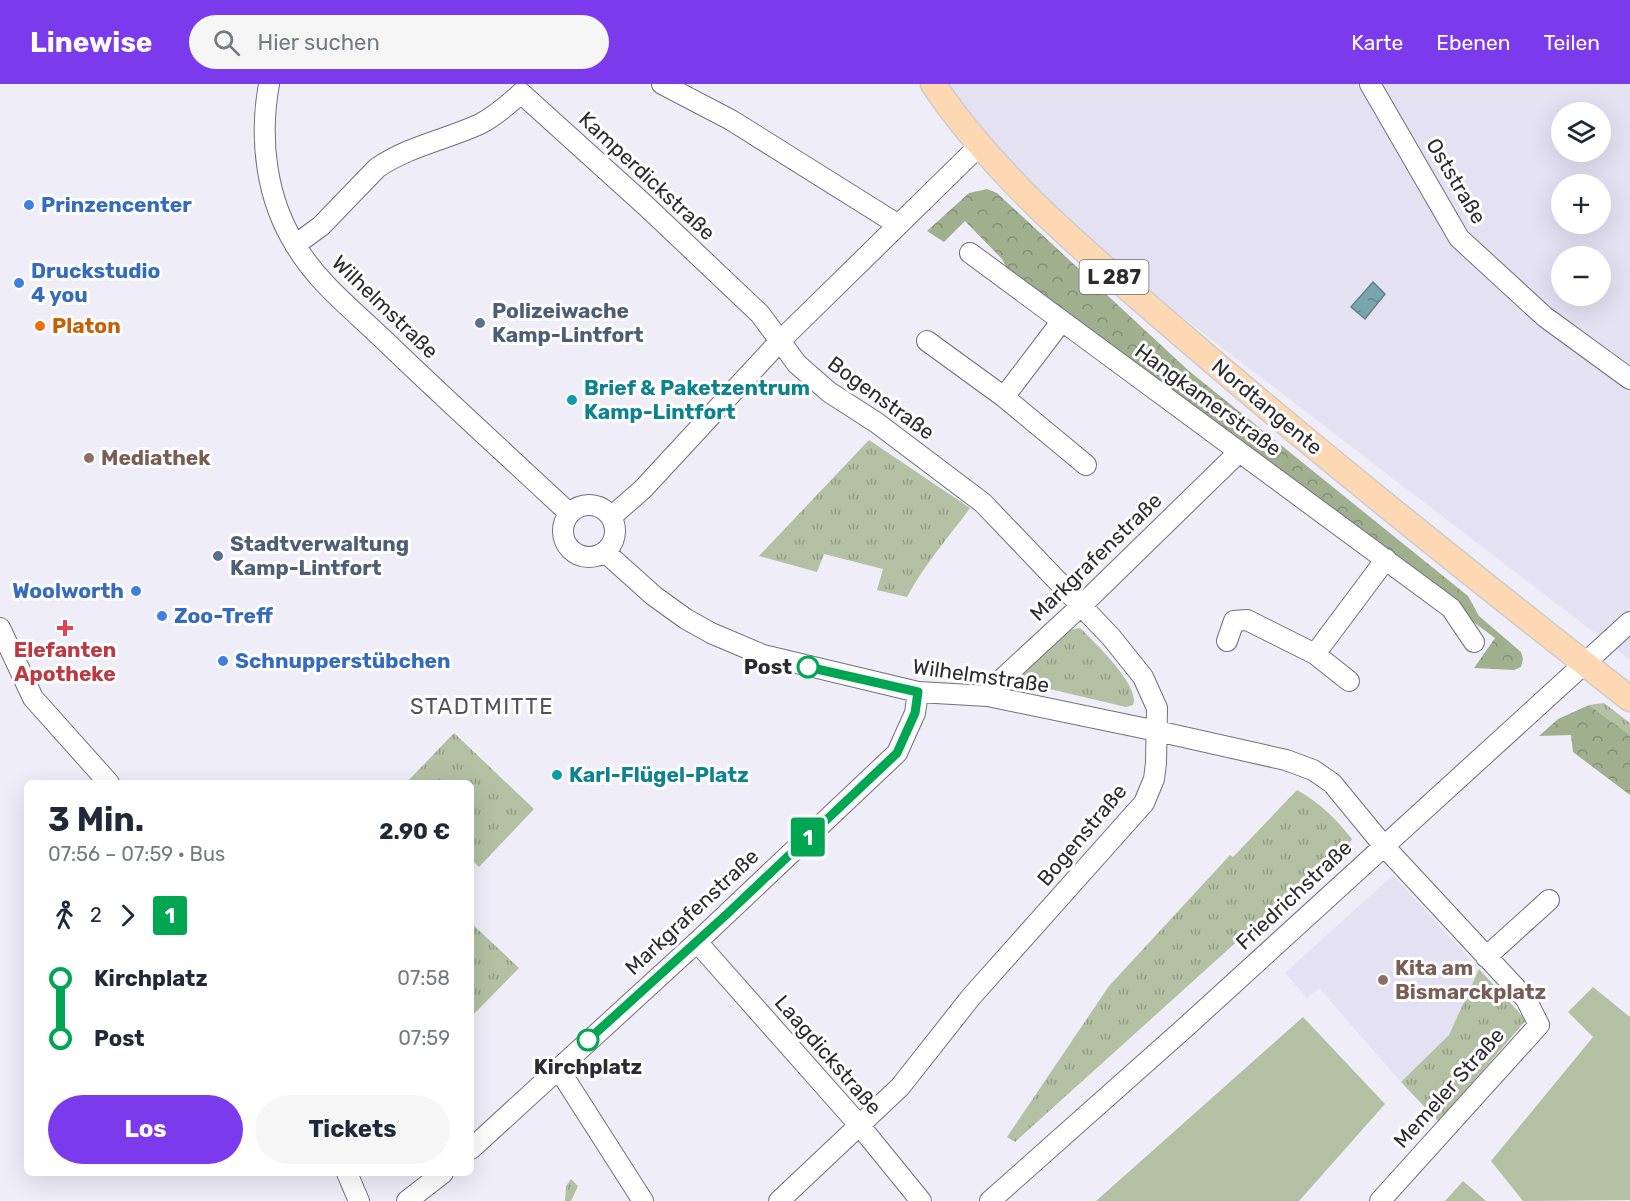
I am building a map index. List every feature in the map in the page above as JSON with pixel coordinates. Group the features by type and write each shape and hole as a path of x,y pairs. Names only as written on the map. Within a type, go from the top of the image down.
{"main road":[{"name":"Nordtangente","path":"933,84 979,146 1088,255 1256,399 1630,699"}],"street":[{"name":"Wilhelmstraße","path":"268,84 264,126 266,159 277,204 295,245 329,287 569,513"},
{"path":"662,84 731,120 897,224"},
{"name":"Oststraße","path":"1370,84 1459,238 1545,317 1630,379"},
{"name":"Kamperdickstraße","path":"295,245 315,232 377,168 404,152 479,124 495,115 525,88 752,306 768,322 780,341"},
{"path":"611,517 643,489 780,341 979,146"},
{"name":"Hangkamerstraße","path":"970,252 1061,322 1451,608 1474,642"},
{"path":"1004,397 1061,322"},
{"name":"Bogenstraße","path":"779,1201 900,1087 971,997 1144,803 1154,779 1157,731 1157,708 1143,677 1082,605 983,503 877,423 829,392 796,364 780,341"},
{"path":"927,341 1004,397 1086,465"},
{"name":"Markgrafenstraße","path":"988,696 989,691 1082,605 1239,452"},
{"path":"591,504 601,507 611,517 615,534 604,552 590,557 571,551 564,541 562,531 569,513 580,505 591,504"},
{"name":"Wilhelmstraße","path":"604,552 670,609 711,633 763,655 918,692 988,696 1157,731 1286,760 1313,770 1332,783 1383,845"},
{"path":"1315,654 1386,559"},
{"path":"1227,641 1234,621 1247,620 1315,654 1349,681"},
{"name":"Friedrichstraße","path":"990,1201 1188,1025 1630,622"},
{"path":"0,628 33,698 106,780"},
{"name":"Markgrafenstraße","path":"474,1146 697,942 897,753 915,713 918,692"},
{"name":"Memeler Straße","path":"1380,1201 1539,1025 1526,999 1383,845"},
{"path":"1486,957 1549,900"},
{"name":"Laagdickstraße","path":"697,942 860,1126 921,1201"},
{"path":"558,1068 643,1201"},
{"path":"348,1176 359,1201"},
{"path":"407,1201 439,1176"}],"shaded area":[{"path":"947,84 1630,84 1630,660 1096,251 983,134"},
{"name":"Kita am Bismarckplatz","path":"1393,875 1479,969 1449,1035 1401,1082 1319,988 1307,998 1285,973"}],"green space":[{"path":"987,189 997,193 1189,371 1468,596 1479,616 1521,652 1523,659 1521,667 1514,670 1474,668 1495,638 1013,280 1002,259 965,221 944,242 927,231 969,193"},
{"path":"869,440 970,508 907,597 877,590 883,569 824,554 817,572 759,556"},
{"path":"1080,628 1105,653 1123,676 1134,697 1133,705 1126,707 1050,689 1044,694 1026,690 1021,675 1070,630"},
{"path":"1604,703 1630,723 1630,735 1589,705"},
{"path":"1589,705 1630,735 1630,795 1573,752 1571,735 1539,736 1558,719"},
{"path":"454,733 534,809 479,867 474,862 474,780 409,780"},
{"path":"1297,790 1320,806 1346,832 1352,839 1347,847 1293,899 1243,936 1015,1142 1007,1137 1109,986 1230,855 1233,857"},
{"path":"474,926 519,968 474,1014"},
{"path":"1479,969 1526,1020 1439,1122 1401,1082 1449,1035"},
{"path":"1593,987 1630,1017 1630,1200 1523,1201 1491,1161 1593,1037 1568,1012"},
{"path":"1303,1017 1385,1104 1299,1201 1096,1201"},
{"path":"571,1179 578,1186 571,1201 565,1201 566,1186"},
{"path":"1463,1181 1486,1201 1445,1201"}],"water":[{"path":"1373,282 1385,294 1365,319 1351,307"}],"bus line":[{"name":"1","path":"588,1040 697,942 897,753 915,713 918,692 808,667"}],"place":[{"name":"Prinzencenter","path":"29,205"},
{"name":"Druckstudio 4 you","path":"19,283"},
{"name":"Polizeiwache Kamp-Lintfort","path":"480,323"},
{"name":"Platon","path":"40,326"},
{"name":"Brief & Paketzentrum Kamp-Lintfort","path":"572,400"},
{"name":"Mediathek","path":"89,458"},
{"name":"Stadtverwaltung Kamp-Lintfort","path":"218,556"},
{"name":"Woolworth","path":"136,591"},
{"name":"Zoo-Treff","path":"162,616"},
{"name":"Elefanten Apotheke","path":"65,628"},
{"name":"Schnupperstübchen","path":"223,661"},
{"name":"Post","path":"808,667"},
{"name":"Karl-Flügel-Platz","path":"557,775"},
{"name":"Kita am Bismarckplatz","path":"1383,980"},
{"name":"Kirchplatz","path":"588,1040"}],"district":[{"name":"STADTMITTE","path":"482,706"}]}
